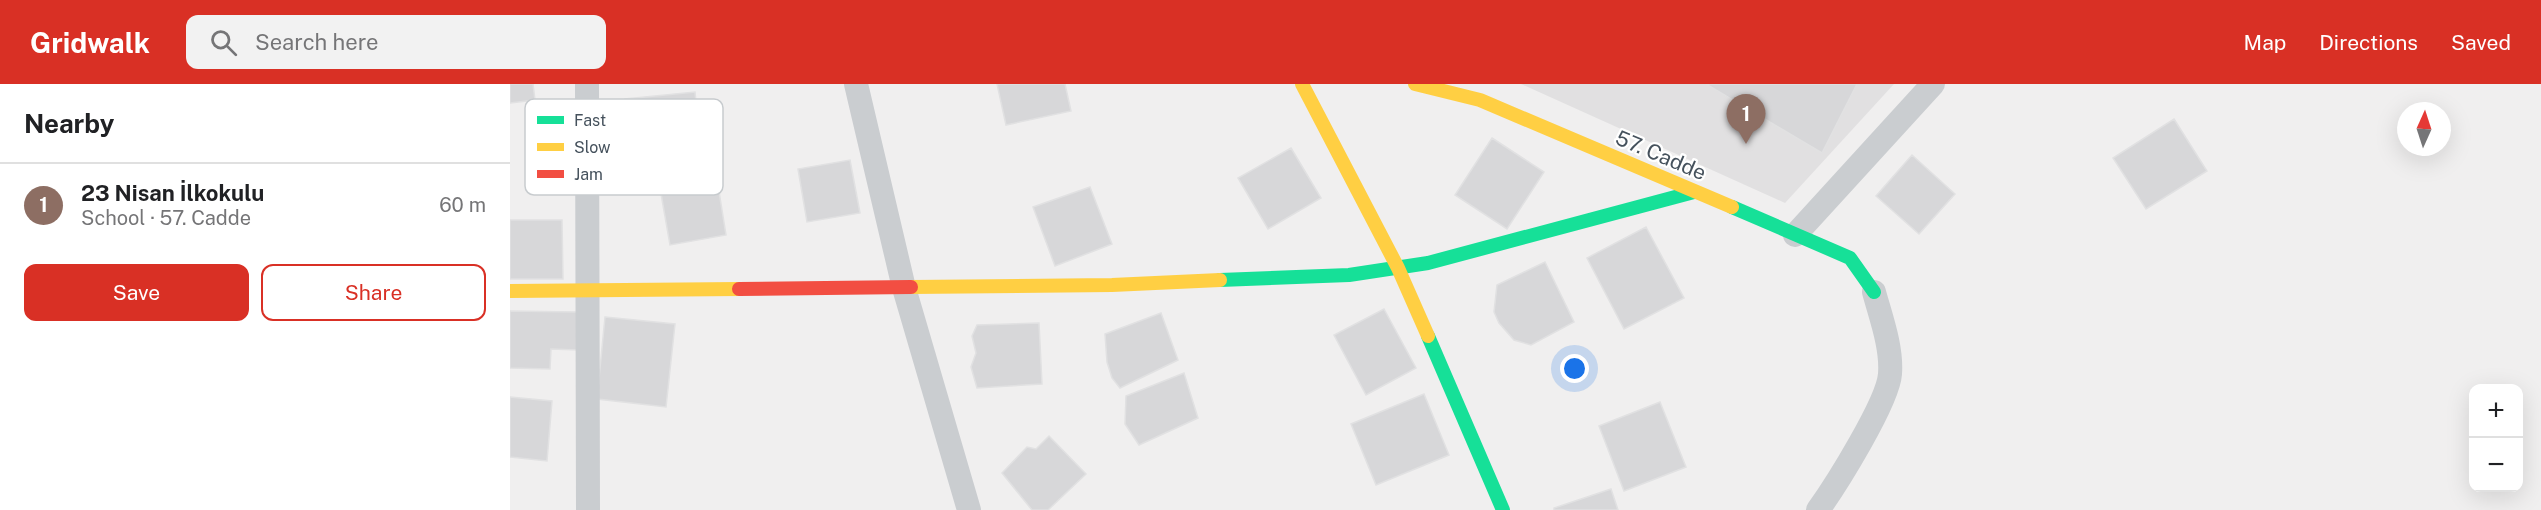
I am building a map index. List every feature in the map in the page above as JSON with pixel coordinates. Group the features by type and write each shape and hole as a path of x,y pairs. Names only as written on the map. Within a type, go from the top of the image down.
{"street":[{"path":"587,84 587,99"},
{"path":"856,84 904,288 969,510"},
{"path":"1302,84 1398,268 1503,510"},
{"name":"57. Cadde","path":"1415,84 1480,100 1850,258 1874,292"},
{"path":"1795,235 1933,84"},
{"path":"510,291 1124,285 1349,275 1428,263 1694,192"},
{"path":"586,195 589,292 588,510"},
{"path":"1818,510 1878,409 1890,375 1885,329 1874,292"}],"shaded area":[{"path":"1521,84 1894,84 1785,203"}],"building":[{"path":"510,84 533,84 535,99 510,103"},
{"path":"997,84 1065,84 1071,111 1006,125"},
{"path":"1706,84 1857,84 1822,153"},
{"path":"695,92 696,99 625,99"},
{"path":"2174,119 2207,171 2146,209 2113,158"},
{"path":"1492,138 1544,172 1507,229 1455,195"},
{"path":"1291,148 1321,198 1268,229 1238,178"},
{"path":"1912,155 1955,194 1919,234 1876,196"},
{"path":"850,160 860,213 807,222 798,169"},
{"path":"1090,187 1112,244 1055,266 1033,207"},
{"path":"661,195 720,195 726,235 670,245"},
{"path":"510,220 562,220 563,279 510,279"},
{"path":"1646,227 1684,298 1624,329 1587,258"},
{"path":"1545,262 1574,322 1531,345 1514,340 1499,323 1494,312 1497,285"},
{"path":"1384,309 1416,368 1366,395 1334,335"},
{"path":"510,311 578,312 578,350 551,349 550,369 510,368"},
{"path":"1161,313 1178,360 1120,388 1112,378 1107,362 1105,334"},
{"path":"605,317 675,324 666,407 597,399"},
{"path":"1039,323 1042,384 977,388 971,367 976,353 972,336 977,325"},
{"path":"1184,373 1198,418 1139,445 1125,424 1126,396"},
{"path":"1424,394 1449,455 1376,485 1351,424"},
{"path":"510,397 552,401 547,461 510,457"},
{"path":"1660,402 1686,467 1624,491 1599,426"},
{"path":"1049,436 1086,474 1048,510 1032,510 1002,473 1027,447 1036,449"},
{"path":"1611,489 1618,510 1554,510 1554,508"}],"traffic: fast":[{"path":"1220,280 1349,275 1428,263 1694,192"},
{"path":"1732,207 1850,258 1874,292"},
{"path":"1428,336 1503,510"}],"traffic: slow":[{"path":"1302,84 1398,268 1428,336"},
{"path":"1415,84 1480,100 1732,207"},
{"path":"911,287 1112,285 1220,280"},
{"path":"510,291 739,289"}],"traffic: jam":[{"path":"739,289 911,287"}],"place":[{"name":"23 Nisan İlkokulu","path":"1746,144"}]}
